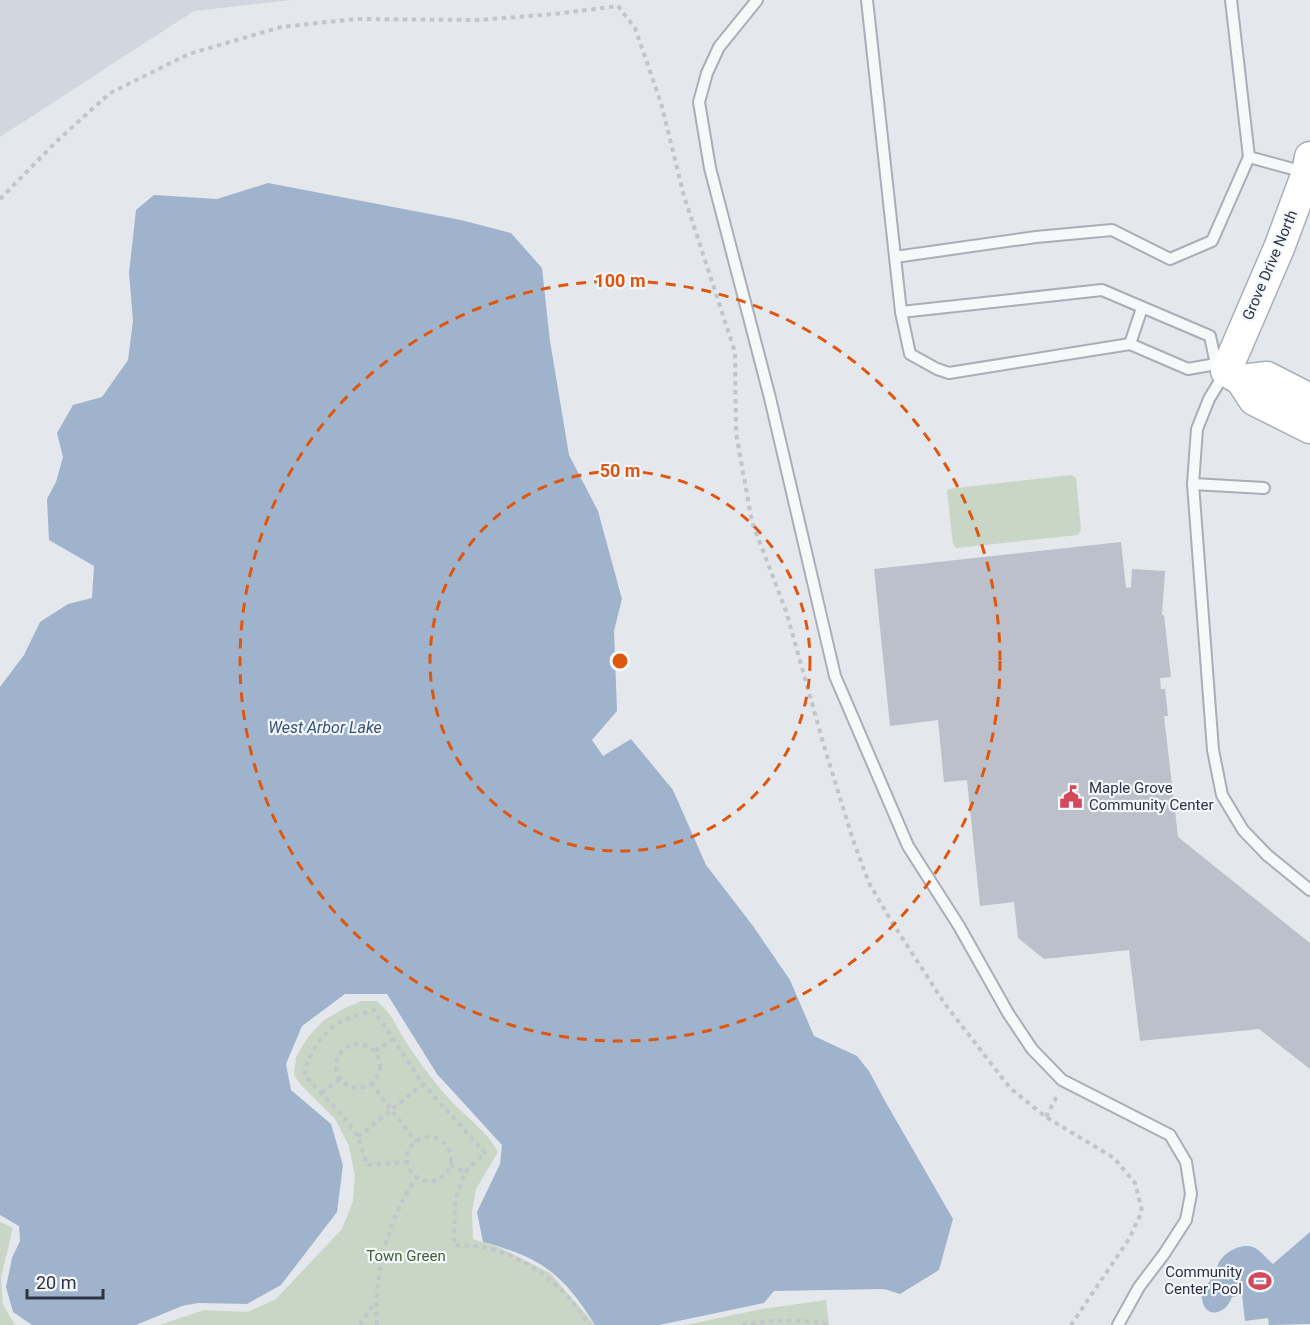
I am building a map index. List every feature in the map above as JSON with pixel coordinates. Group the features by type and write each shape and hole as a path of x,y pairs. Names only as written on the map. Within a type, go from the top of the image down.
{"street":[{"name":"Grove Drive North","path":"1228,372 1309,168"},
{"path":"1228,372 1266,377 1310,399"},
{"path":"1228,372 1254,400 1310,429"}],"lane":[{"path":"757,0 719,47 707,73 699,102 710,168 770,398 835,676 908,846 959,926 1032,1049 1062,1080 1170,1135 1186,1162 1191,1194 1186,1220 1164,1254 1138,1287 1118,1325"},
{"path":"867,0 901,312 910,354 949,373 1130,344 1188,369 1228,372"},
{"path":"895,257 1036,237 1112,230 1170,259 1212,241 1249,157 1231,0"},
{"path":"1249,157 1309,168"},
{"path":"901,312 1102,290 1210,336 1228,372"},
{"path":"1130,344 1142,308"},
{"path":"1228,372 1209,399 1197,429 1193,484 1213,750 1222,795 1243,830 1268,855 1310,890"},
{"path":"1193,484 1264,488"}],"path":[{"path":"0,199 57,141 110,93 189,54 281,27 355,19 479,20 618,6 635,28 662,103 684,196 735,352 736,433 752,522 786,611 827,756 869,883 945,1004 1010,1088 1046,1117 1114,1158 1135,1183 1142,1211 1129,1239 1071,1325"},
{"path":"408,1162 367,1165 358,1137 342,1115 304,1075 307,1060 322,1038 341,1022 374,1010 423,1084 485,1153 465,1172 455,1200 454,1245 481,1246 538,1270 562,1291 582,1313 589,1325"},
{"path":"375,1051 393,1039"},
{"path":"362,1044 375,1051 380,1065 376,1078 371,1083 358,1088 340,1079 336,1065 341,1051 347,1046 362,1044"},
{"path":"322,1093 340,1079"},
{"path":"371,1083 416,1142"},
{"path":"358,1137 423,1084"},
{"path":"429,1137 442,1141 450,1152 450,1165 447,1172 436,1180 430,1181 417,1177 412,1173 408,1162 409,1151 416,1142 429,1137"},
{"path":"450,1165 465,1172"},
{"path":"377,1325 376,1302 383,1249 394,1217 417,1177"},
{"path":"360,1325 376,1302"},
{"path":"742,1325 765,1321 806,1320 830,1325"}],"shaded area":[{"path":"0,0 291,0 194,11 0,137"}],"green space":[{"path":"1071,475 1076,478 1081,530 1078,535 956,548 953,544 948,489"},
{"name":"Town Green","path":"362,1001 377,1001 385,1009 431,1077 451,1101 483,1131 498,1152 476,1189 472,1212 473,1239 498,1247 550,1273 595,1325 160,1325 204,1310 248,1312 276,1299 342,1229 353,1201 355,1176 349,1146 335,1119 294,1075 296,1057 308,1037 324,1020"},
{"path":"0,1222 13,1228 1,1277 3,1305 15,1325 0,1325"},
{"path":"826,1300 829,1325 685,1325 762,1309"}],"water":[{"name":"West Arbor Lake","path":"268,183 461,220 511,233 542,268 550,341 569,455 598,511 622,599 614,631 617,711 592,740 603,756 631,739 673,790 706,865 753,926 790,980 814,1036 857,1056 869,1071 953,1219 939,1270 900,1294 884,1289 774,1291 764,1303 659,1325 595,1325 572,1293 549,1270 521,1255 483,1242 477,1212 500,1164 502,1145 437,1074 387,994 345,994 302,1026 286,1064 291,1090 331,1124 343,1165 337,1212 281,1285 247,1304 198,1303 182,1306 136,1325 32,1325 13,1312 6,1287 12,1258 20,1241 19,1226 0,1215 0,687 24,655 40,622 68,604 92,598 94,566 49,540 47,499 56,482 63,457 57,433 73,405 102,397 128,360 133,321 129,273 136,210 154,195 217,199"},
{"name":"Community Center Pool","path":"1310,1232 1310,1324 1269,1325 1268,1318 1245,1321 1242,1295 1232,1297 1221,1311 1211,1312 1204,1306 1202,1295 1204,1289 1214,1275 1219,1262 1230,1251 1250,1246 1273,1264"}],"building":[{"name":"Maple Grove Community Center","path":"1121,542 1126,588 1131,587 1132,569 1165,571 1162,615 1164,615 1171,677 1160,678 1161,689 1165,689 1168,716 1164,716 1178,837 1310,943 1310,1069 1259,1029 1140,1041 1129,950 1044,959 1018,938 1014,902 980,906 967,780 944,782 938,720 890,726 874,569"}],"place":[{"name":"Maple Grove Community Center","path":"1071,797"},
{"name":"Community Center Pool","path":"1260,1281"}]}
